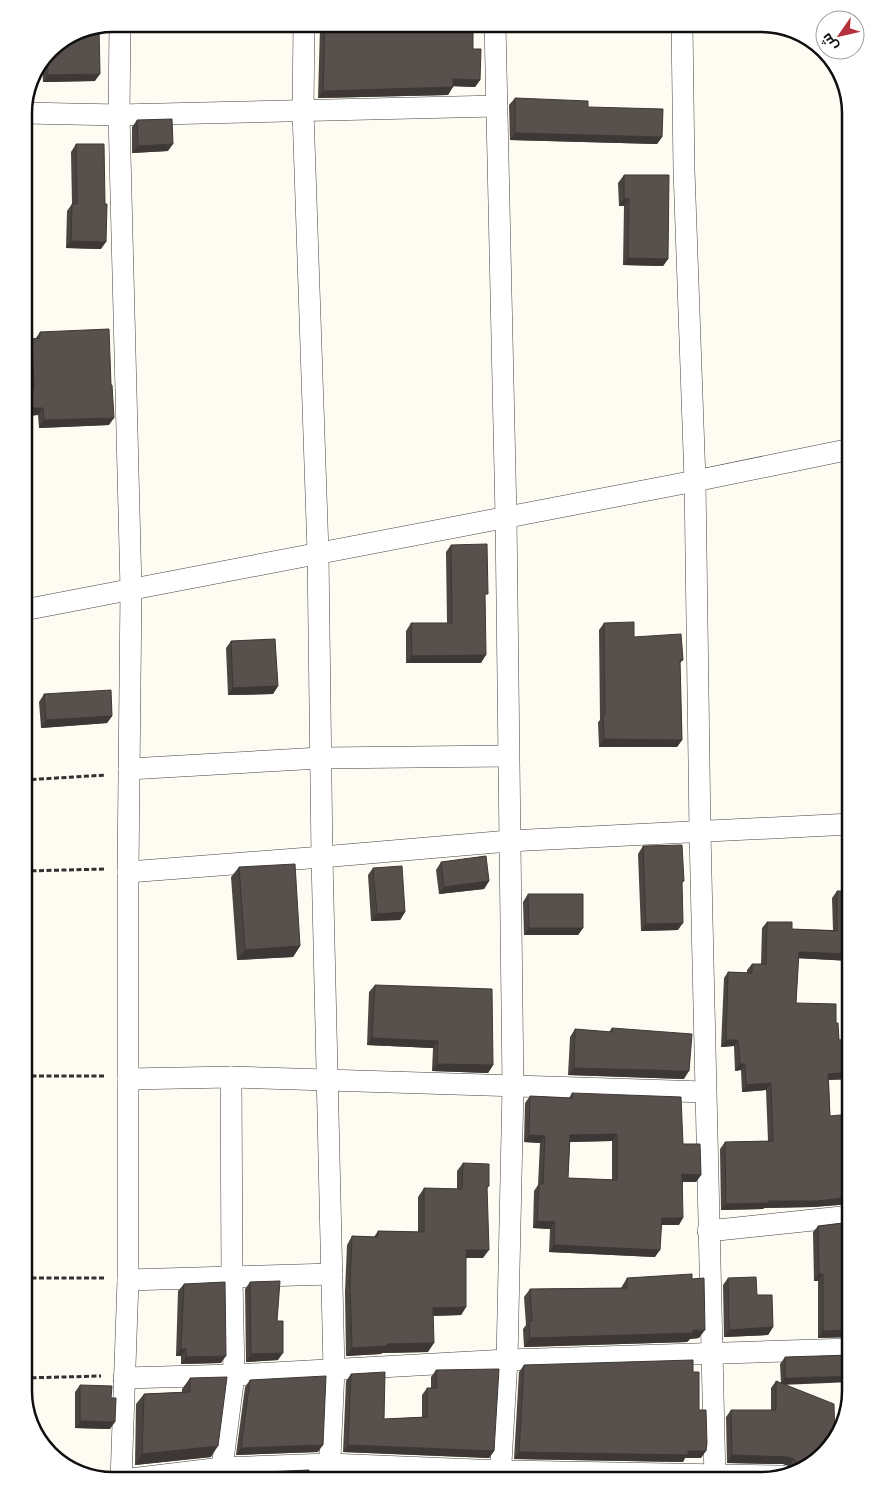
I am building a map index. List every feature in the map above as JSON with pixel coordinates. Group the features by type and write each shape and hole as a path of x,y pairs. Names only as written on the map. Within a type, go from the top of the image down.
{"street":[{"path":"120,32 119,115 131,590 128,870 128,1279 122,1471"},
{"path":"304,32 303,111 318,554 320,758 334,1370 329,1471"},
{"path":"495,33 506,517 513,1087 507,1360 501,1472"},
{"path":"682,33 684,170 695,481 705,1092 715,1472"},
{"path":"33,113 119,115 497,106"},
{"path":"33,608 695,481 842,451"},
{"path":"129,771 320,758 508,756"},
{"path":"128,870 322,858 509,841 842,824"},
{"path":"128,1078 231,1077 705,1092"},
{"path":"222,1471 234,1375 231,1077"},
{"path":"708,1232 842,1217"},
{"path":"128,1279 232,1278 332,1274"},
{"path":"124,1376 234,1375 507,1360 842,1350"}],"path":[{"path":"32,779 129,771"},
{"path":"32,871 128,870"},
{"path":"32,1076 128,1078"},
{"path":"32,1278 128,1279"},
{"path":"32,1378 124,1376"}],"building":[{"path":"325,32 473,33 473,49 481,49 480,80 453,79 453,87 323,91"},
{"path":"99,34 100,74 48,75 48,66 68,46"},
{"path":"515,98 588,101 588,107 663,109 662,137 515,133"},
{"path":"172,119 173,144 138,146 137,120"},
{"path":"76,144 104,144 105,204 107,204 106,242 71,241 72,204 77,204"},
{"path":"624,175 669,175 668,259 628,258 629,199 624,199"},
{"path":"109,329 114,418 44,420 43,408 33,408 33,339 40,338 40,332"},
{"path":"487,544 488,594 485,594 486,655 412,656 411,623 452,623 451,545"},
{"path":"634,622 634,637 681,634 683,660 680,660 682,740 604,739 604,623"},
{"path":"275,639 278,686 233,688 231,641"},
{"path":"111,690 112,716 46,720 44,694"},
{"path":"682,845 684,881 682,881 683,923 646,924 643,846"},
{"path":"486,856 489,881 444,887 441,862"},
{"path":"295,864 300,946 245,950 239,867"},
{"path":"402,866 405,912 377,914 373,868"},
{"path":"837,891 842,891 842,954 799,952 796,1003 836,1004 836,1023 838,1023 839,1040 842,1040 842,1073 828,1074 830,1116 842,1115 842,1198 818,1201 768,1201 768,1203 726,1204 725,1142 773,1141 771,1083 746,1085 745,1064 740,1064 738,1040 726,1040 728,972 752,973 752,964 766,964 767,922 792,922 792,929 837,931"},
{"path":"528,894 583,894 583,928 529,928"},
{"path":"375,985 492,989 493,1065 437,1064 438,1041 372,1038"},
{"path":"612,1028 692,1034 689,1071 574,1068 575,1029 612,1032"},
{"path":"572,1093 681,1097 683,1144 700,1144 701,1175 682,1174 683,1218 662,1218 660,1250 554,1245 555,1222 537,1221 539,1184 543,1184 545,1136 529,1135 530,1096 572,1098","holes":["617,1134 617,1180 568,1178 570,1135"]},
{"path":"463,1163 489,1164 489,1186 487,1186 489,1250 466,1250 466,1307 433,1308 434,1343 387,1344 387,1346 352,1348 350,1284 352,1236 378,1237 378,1231 424,1232 424,1188 462,1189"},
{"path":"842,1223 842,1330 823,1331 823,1274 819,1274 818,1226"},
{"path":"692,1274 692,1279 704,1278 705,1330 693,1330 693,1333 530,1338 529,1321 532,1321 530,1289 627,1288 627,1278"},
{"path":"756,1277 757,1295 772,1295 773,1327 729,1330 728,1278"},
{"path":"280,1281 277,1321 283,1321 283,1353 251,1354 250,1282"},
{"path":"225,1282 226,1356 186,1357 186,1349 181,1349 184,1284"},
{"path":"842,1355 842,1376 785,1378 785,1357"},
{"path":"693,1360 693,1372 699,1372 699,1410 706,1410 706,1451 688,1451 688,1455 519,1452 524,1365"},
{"path":"499,1369 494,1451 348,1445 351,1374 385,1372 384,1419 427,1417 427,1388 437,1388 436,1370"},
{"path":"326,1376 323,1445 241,1448 250,1380"},
{"path":"227,1377 218,1446 142,1454 144,1394 190,1392 190,1378"},
{"path":"776,1381 834,1404 835,1425 819,1448 798,1463 788,1457 732,1455 731,1410 776,1410"},
{"path":"80,1385 112,1386 111,1398 116,1398 115,1422 80,1421"},
{"path":"309,1470 309,1471 281,1471"}]}
